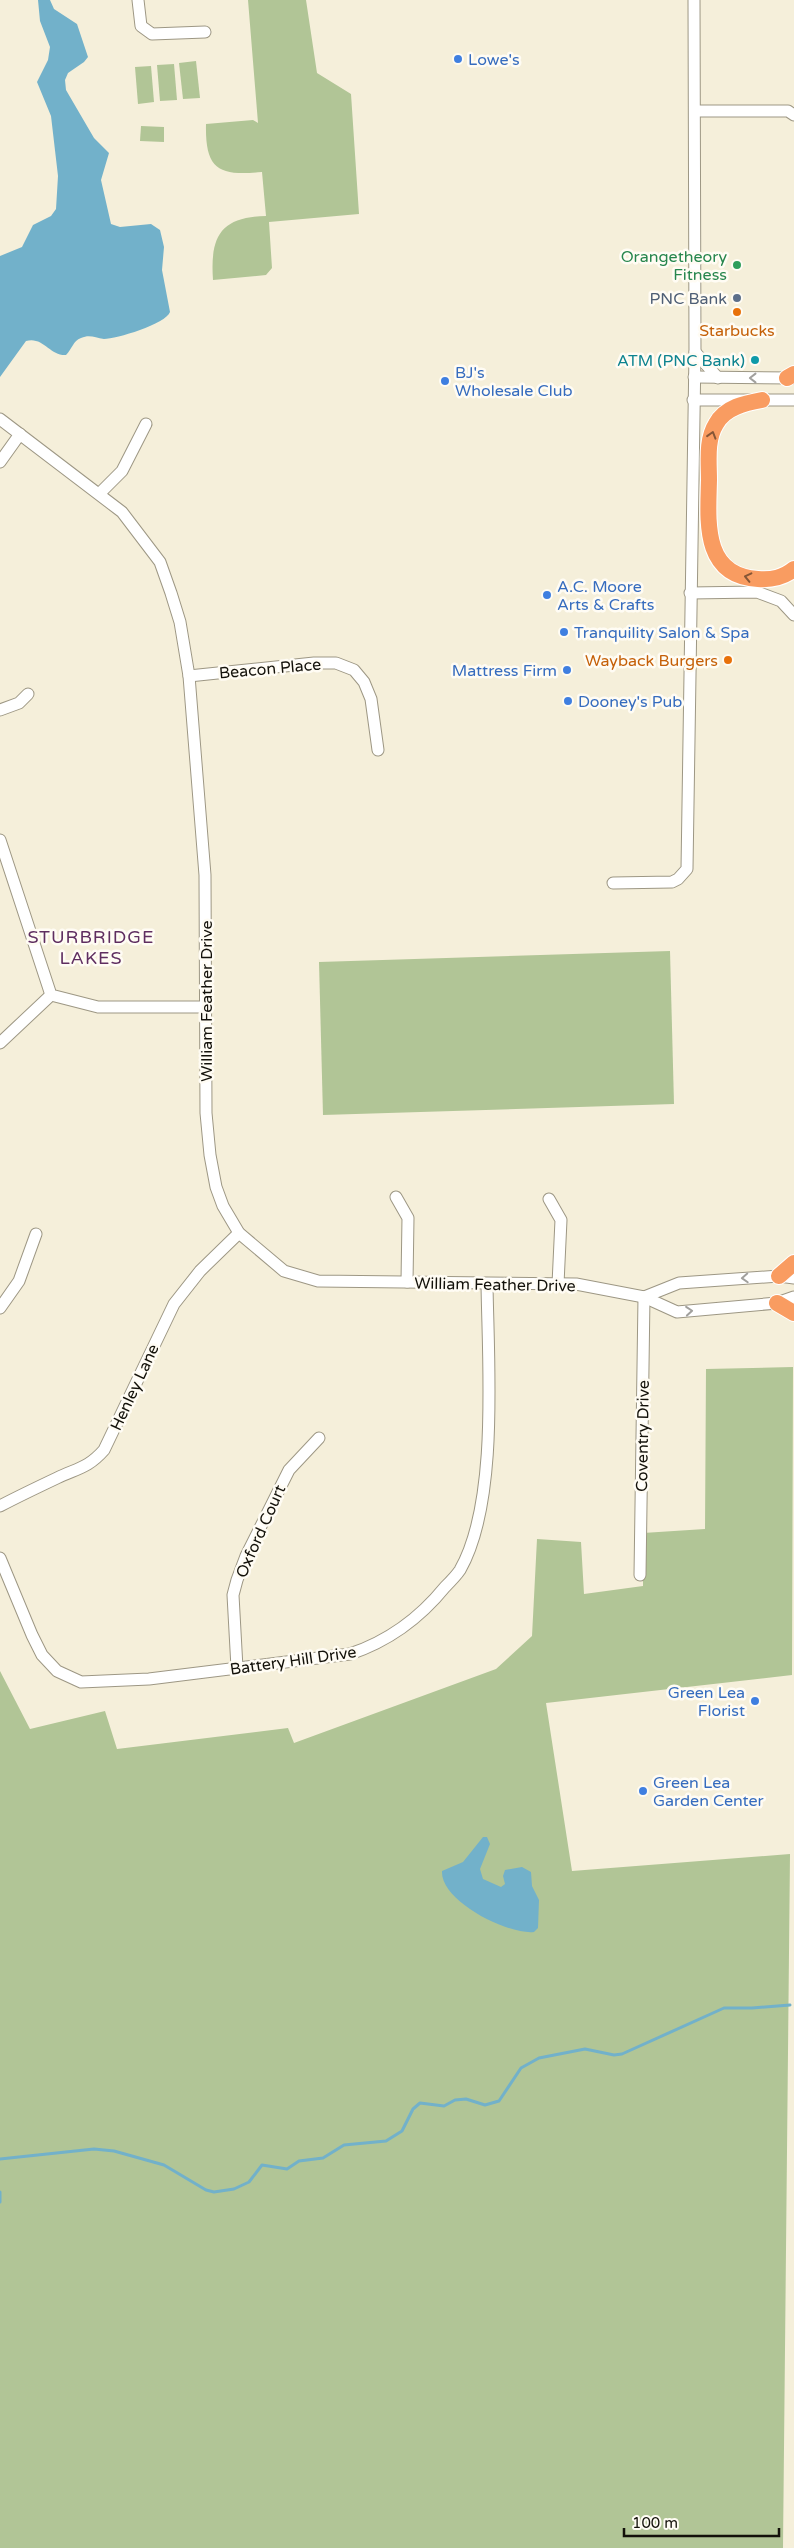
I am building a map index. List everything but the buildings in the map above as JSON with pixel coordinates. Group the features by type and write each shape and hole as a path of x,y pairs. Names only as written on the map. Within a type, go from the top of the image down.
{"highway":[{"path":"762,400 736,407 721,417 715,424 709,442 708,530 714,552 727,568 735,573 750,578 778,578 794,568"},
{"path":"786,1277 794,1263"},
{"path":"777,1303 794,1313"}],"street":[{"path":"138,0 142,26 152,34 205,32"},
{"path":"613,883 672,882 678,879 687,869 695,352 696,111 694,0"},
{"path":"696,111 792,111"},
{"path":"695,352 718,378"},
{"path":"694,377 792,377"},
{"path":"693,400 794,400"},
{"name":"William Feather Drive","path":"0,419 100,493 122,512 160,562 180,622 189,676 206,875 206,1113 210,1155 216,1187 223,1206 239,1233 284,1271 318,1281 576,1284 644,1297 678,1312 777,1303 794,1298"},
{"path":"100,493 122,471 146,424"},
{"path":"0,462 20,434"},
{"path":"690,593 757,592 781,601 794,615"},
{"name":"Beacon Place","path":"189,676 314,663 336,663 354,670 364,682 371,699 378,750"},
{"path":"0,710 19,703 28,694"},
{"path":"0,840 51,995"},
{"path":"51,995 98,1007 207,1007"},
{"path":"0,1043 51,995"},
{"path":"396,1197 408,1218 407,1282"},
{"path":"549,1199 561,1220 558,1284"},
{"name":"Henley Lane","path":"0,1506 94,1462 104,1450 174,1304 200,1271 239,1233"},
{"path":"0,1308 19,1281 36,1234"},
{"path":"644,1297 679,1282 786,1277"},
{"name":"Battery Hill Drive","path":"1,1562 42,1655 56,1670 81,1682 149,1679 350,1654 373,1646 406,1626 432,1603 459,1570 472,1540 482,1503 489,1411 487,1284"},
{"name":"Coventry Drive","path":"640,1575 644,1297"},
{"name":"Oxford Court","path":"237,1668 234,1595 237,1580 246,1556 288,1470 319,1438"}],"green space":[{"path":"248,0 306,0 317,73 351,94 359,214 269,222 272,268 266,275 213,280 214,252 216,241 221,232 228,225 238,220 266,216 262,172 235,173 217,167 208,151 206,139 206,124 253,120 258,123"},
{"path":"196,61 200,98 183,99 179,63"},
{"path":"174,64 177,100 160,101 157,65"},
{"path":"151,66 154,102 138,104 135,67"},
{"path":"141,126 164,127 164,142 140,141"},
{"path":"670,951 674,1104 323,1115 319,962"},
{"path":"793,1367 792,1675 546,1703 572,1871 790,1854 783,2548 0,2548 0,1671 30,1729 105,1711 117,1749 288,1728 294,1743 496,1669 532,1636 537,1539 581,1542 584,1594 643,1586 643,1533 705,1529 706,1369"}],"water":[{"path":"38,0 50,0 54,9 77,24 88,57 68,73 65,80 66,90 94,138 109,153 101,180 111,224 120,227 151,224 160,230 164,247 162,270 170,312 167,317 151,326 129,334 104,339 90,336 78,339 66,355 55,353 37,341 26,341 0,377 0,256 22,247 33,225 51,216 56,209 58,176 51,116 37,82 48,60 50,47 40,21"},
{"path":"483,1837 487,1837 490,1844 480,1869 483,1879 501,1887 505,1884 503,1876 505,1870 522,1867 531,1872 532,1886 539,1900 538,1928 534,1932 508,1928 477,1914 452,1894 444,1882 442,1871 463,1862"}],"waterway":[{"path":"0,2159 94,2149 114,2151 164,2165 206,2190 214,2192 234,2189 249,2182 262,2165 287,2169 299,2161 323,2158 344,2145 386,2141 402,2131 413,2109 420,2103 444,2106 455,2100 466,2099 485,2105 499,2101 521,2068 539,2058 585,2049 614,2055 622,2054 724,2008 790,2005"},
{"path":"0,2192 0,2202"}],"place":[{"name":"Lowe's","path":"458,59"},
{"name":"Orangetheory Fitness","path":"737,265"},
{"name":"PNC Bank","path":"737,298"},
{"name":"Starbucks","path":"737,312"},
{"name":"ATM (PNC Bank)","path":"755,360"},
{"name":"BJ's Wholesale Club","path":"445,381"},
{"name":"A.C. Moore Arts & Crafts","path":"547,595"},
{"name":"Tranquility Salon & Spa","path":"564,632"},
{"name":"Wayback Burgers","path":"728,660"},
{"name":"Mattress Firm","path":"567,670"},
{"name":"Dooney's Pub","path":"568,701"},
{"name":"Green Lea Florist","path":"755,1701"},
{"name":"Green Lea Garden Center","path":"643,1791"}],"district":[{"name":"STURBRIDGE LAKES","path":"91,948"}]}
